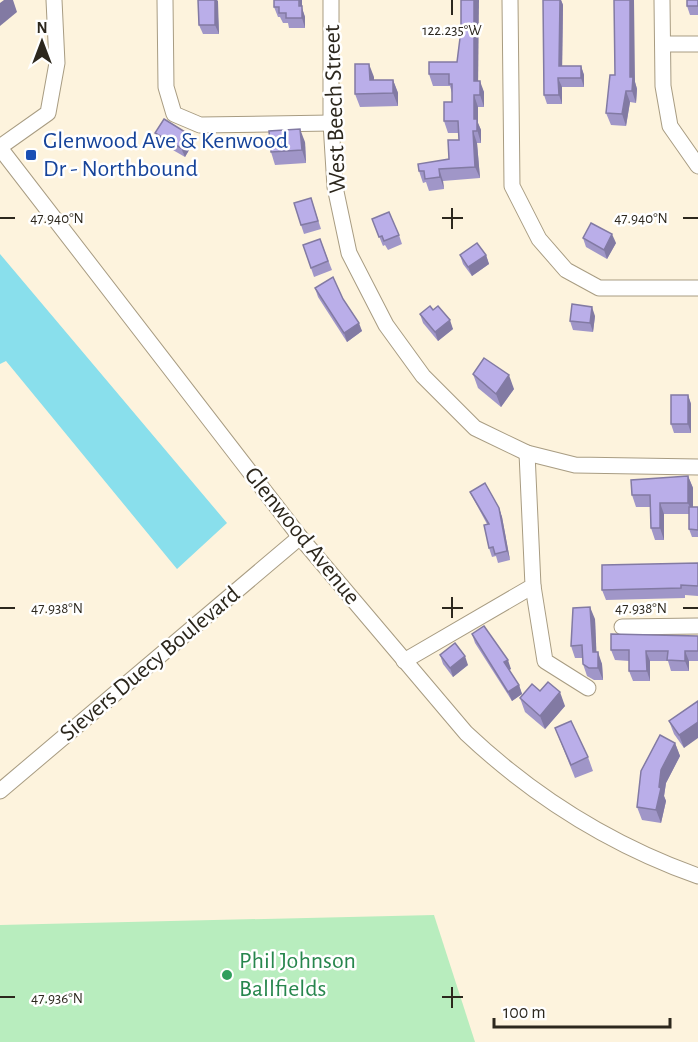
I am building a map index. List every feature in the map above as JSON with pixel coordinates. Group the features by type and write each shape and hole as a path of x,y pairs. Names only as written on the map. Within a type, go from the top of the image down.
{"street":[{"path":"0,147 48,113 57,63 54,0"},
{"path":"165,0 166,87 174,114 200,125 331,123"},
{"name":"West Beech Street","path":"331,0 331,123 335,187 349,253 386,325 423,376 475,428 526,453 574,465 698,467"},
{"path":"510,0 512,186 539,239 566,270 599,288 698,288"},
{"path":"662,0 663,86 670,126 698,166"},
{"path":"663,44 698,44"},
{"name":"Glenwood Avenue","path":"0,147 300,537 466,733 495,761 542,797 607,837 661,863 698,876"},
{"path":"526,453 533,586 545,661 588,688"},
{"name":"Sievers Duecy Boulevard","path":"0,791 300,537"},
{"path":"404,661 533,586"},
{"path":"622,627 698,626"}],"green space":[{"name":"Phil Johnson Ballfields","path":"434,915 475,1042 0,1042 0,925"}],"water":[{"path":"0,254 227,523 177,569 6,361 0,364"}],"building":[{"path":"198,0 215,0 215,25 199,25"},
{"path":"274,0 299,0 299,6 302,6 302,18 286,18 286,13 279,13 279,7 274,7"},
{"path":"461,0 474,0 474,81 480,81 480,95 474,95 474,119 477,119 477,131 473,131 475,167 439,169 440,177 425,179 424,171 419,171 418,164 449,159 448,140 459,140 458,121 444,121 444,102 452,102 452,84 449,84 449,74 429,74 429,62 457,62 461,30"},
{"path":"543,0 560,0 559,66 581,66 581,78 558,78 559,95 544,95"},
{"path":"614,0 630,0 630,77 633,77 632,91 626,91 622,114 606,113 610,75 615,75"},
{"path":"687,0 698,0 698,6 687,6"},
{"path":"355,64 369,64 370,80 393,80 393,93 355,94"},
{"path":"164,119 190,135 181,148 155,133"},
{"path":"300,129 302,150 271,152 269,131"},
{"path":"311,198 318,221 301,225 294,203"},
{"path":"389,212 399,235 384,241 382,236 379,237 372,219"},
{"path":"591,223 612,234 604,250 583,238"},
{"path":"320,239 328,261 311,268 303,245"},
{"path":"477,243 486,255 468,267 460,255"},
{"path":"333,277 343,299 359,323 344,333 315,288"},
{"path":"572,304 592,307 590,323 570,321"},
{"path":"430,306 433,310 438,306 450,320 435,332 420,314"},
{"path":"484,358 509,375 496,394 473,374"},
{"path":"671,395 688,395 688,424 671,424"},
{"path":"688,476 688,503 660,503 660,528 651,528 650,495 632,495 631,480"},
{"path":"485,483 499,508 507,551 495,554 493,547 489,548 484,525 489,524 470,492"},
{"path":"689,507 698,507 698,530 689,529"},
{"path":"698,563 698,586 602,590 602,565"},
{"path":"590,607 593,652 598,652 598,668 589,668 583,664 582,645 571,646 573,608"},
{"path":"484,626 508,660 504,662 519,685 508,692 472,634"},
{"path":"611,634 698,636 698,651 685,651 685,661 667,660 668,651 646,651 647,671 629,671 629,650 611,650"},
{"path":"455,643 465,656 450,668 440,655"},
{"path":"548,682 560,692 540,716 520,698 532,684 540,691"},
{"path":"698,701 698,722 679,735 669,721"},
{"path":"571,721 588,757 571,765 555,728"},
{"path":"660,735 675,743 661,770 659,787 661,788 656,810 637,807 641,771"}],"place":[{"name":"Glenwood Ave & Kenwood Dr - Northbound","path":"31,155"},
{"name":"Phil Johnson Ballfields","path":"227,975"}]}
